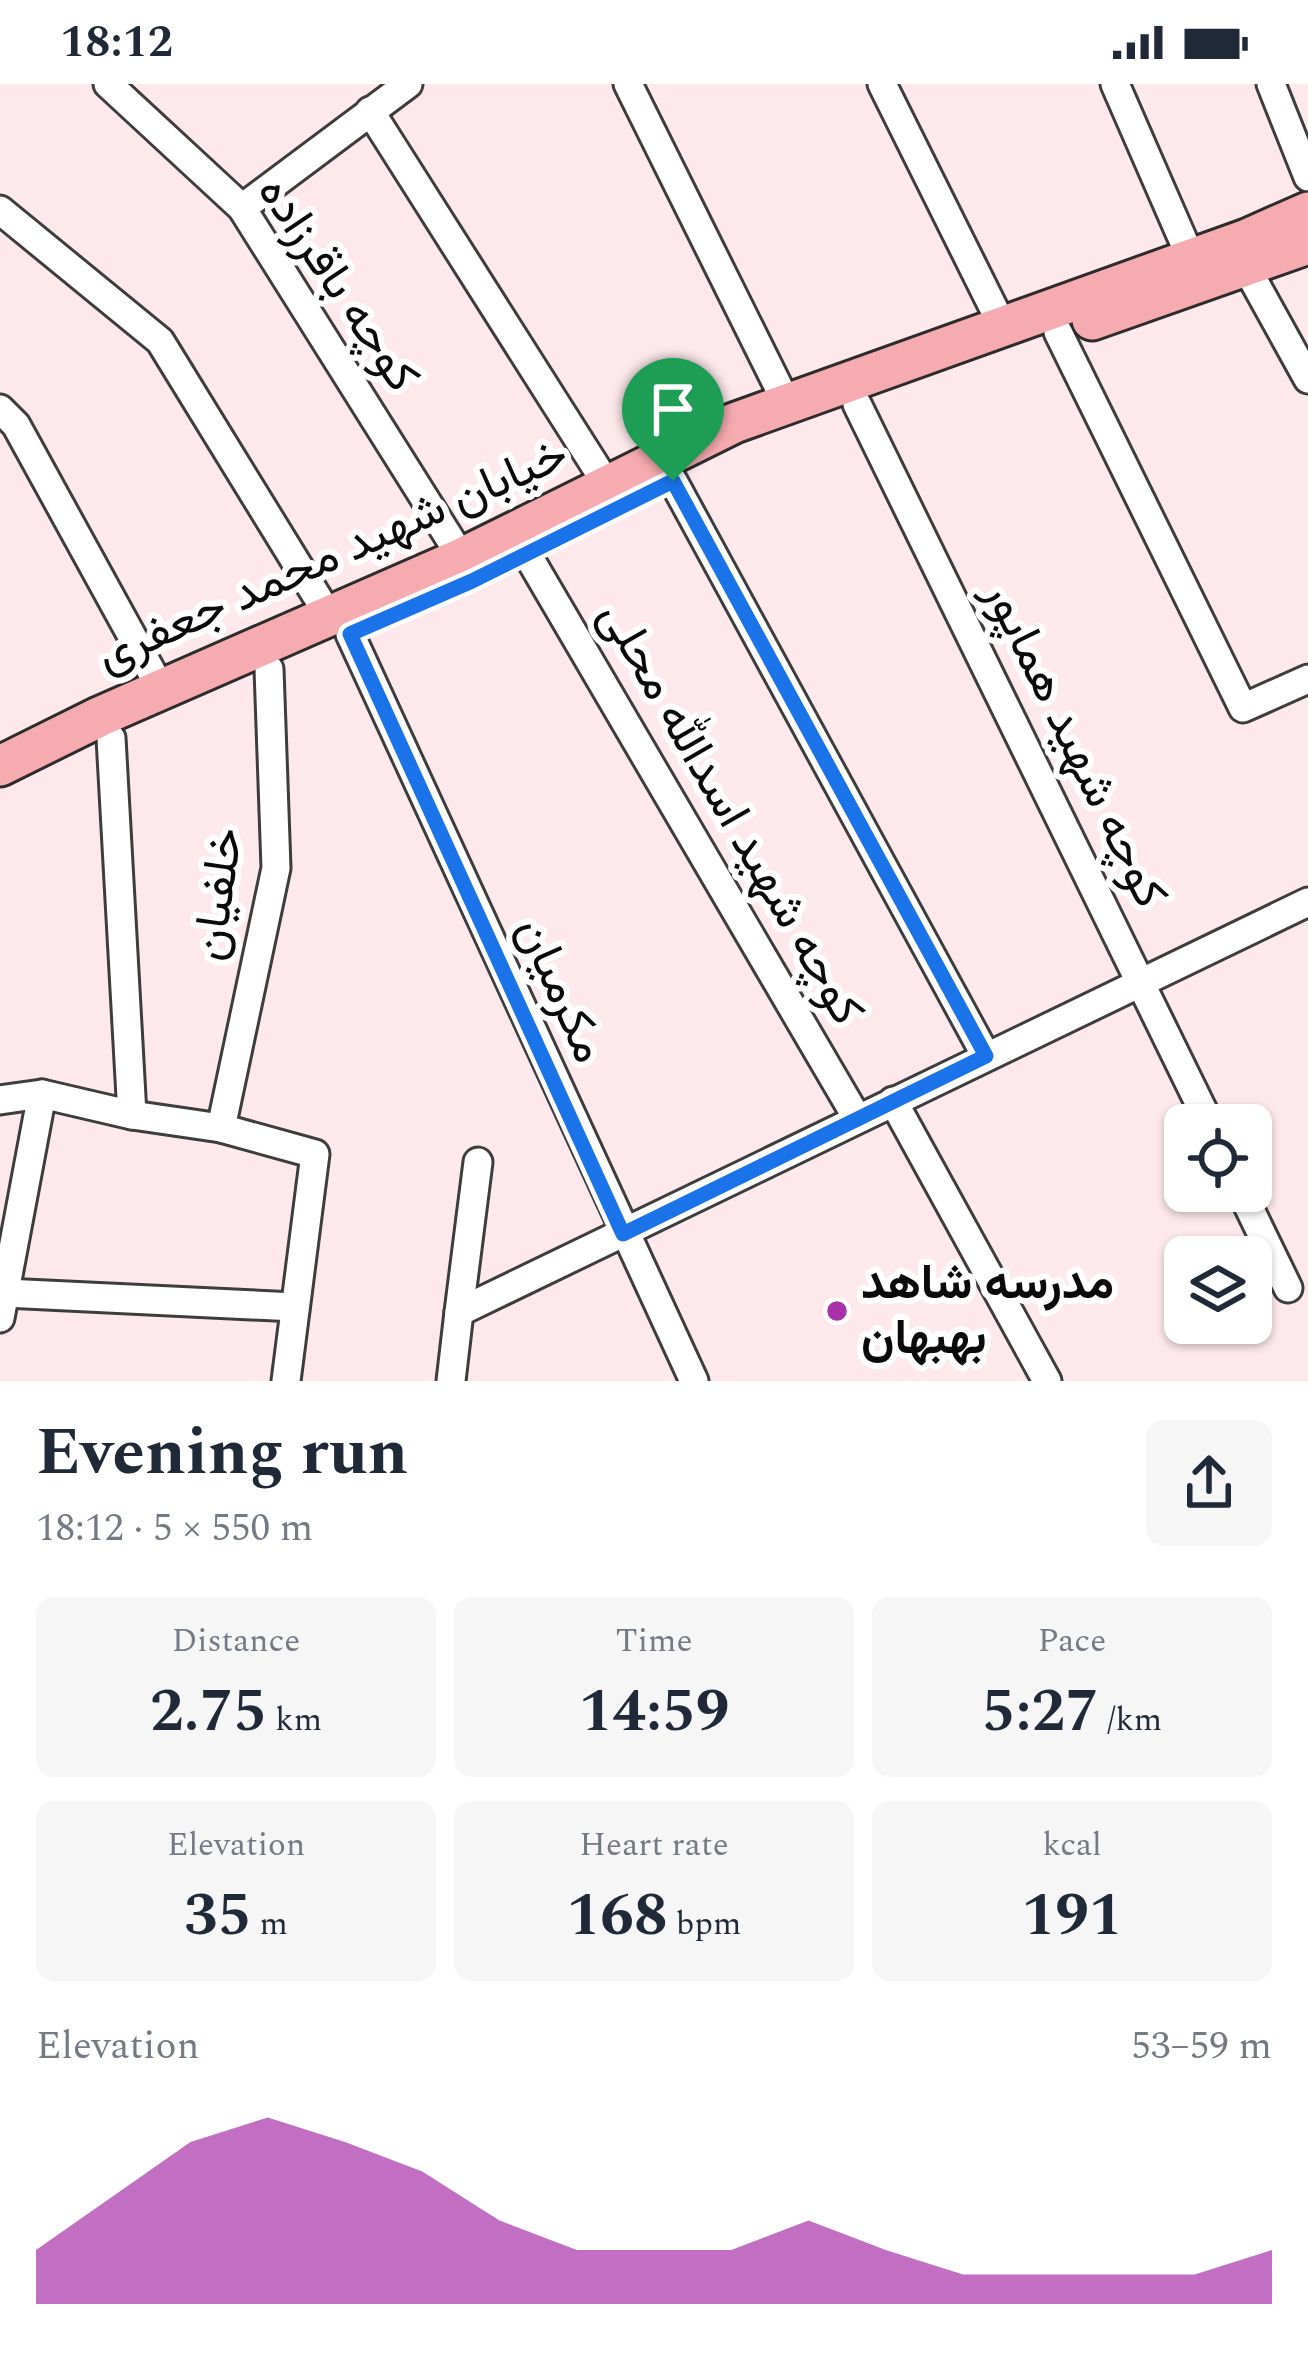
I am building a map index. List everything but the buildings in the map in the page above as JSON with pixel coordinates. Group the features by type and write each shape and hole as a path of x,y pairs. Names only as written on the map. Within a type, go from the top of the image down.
{"street":[{"name":"کوچه باقرزاده","path":"108,84 242,208 462,559"},
{"path":"242,208 408,84"},
{"path":"628,84 787,404"},
{"path":"882,84 1002,325"},
{"path":"1114,84 1190,256"},
{"path":"1270,84 1308,177"},
{"path":"370,110 608,486"},
{"name":"مکرمیان","path":"0,210 160,341 339,625 694,1381"},
{"path":"1246,253 1308,212"},
{"path":"1246,253 1308,244"},
{"path":"1246,253 1308,380"},
{"name":"خیابان شهید محمد جعفری","path":"2,767 111,739 269,669 462,559 734,423 1190,256 1246,253"},
{"name":"خیابان شهید محمد جعفری","path":"2,767 161,689 526,554 744,446 1058,332 1246,253"},
{"path":"1058,332 1243,708 1308,679"},
{"name":"کوچه شهید هماپور","path":"857,404 1200,1104"},
{"path":"0,409 16,424 161,689"},
{"path":"673,481 986,1056"},
{"name":"کوچه شهید اسدالله محلی","path":"526,554 857,1118"},
{"name":"خلفیان","path":"220,1128 276,868 269,669"},
{"path":"111,739 132,1114"},
{"path":"459,1312 1308,902"},
{"path":"42,1094 2,1305 295,1307"},
{"path":"0,1100 42,1094 220,1128 315,1154 286,1381"},
{"path":"893,1101 1047,1381"},
{"path":"451,1381 478,1162"},
{"path":"1251,1212 1288,1288"}],"place":[{"name":"مدرسه شاهد بهبهان","path":"837,1311"}],"route":[{"path":"673,481 986,1056 623,1234 350,634 472,581 673,481"}]}
